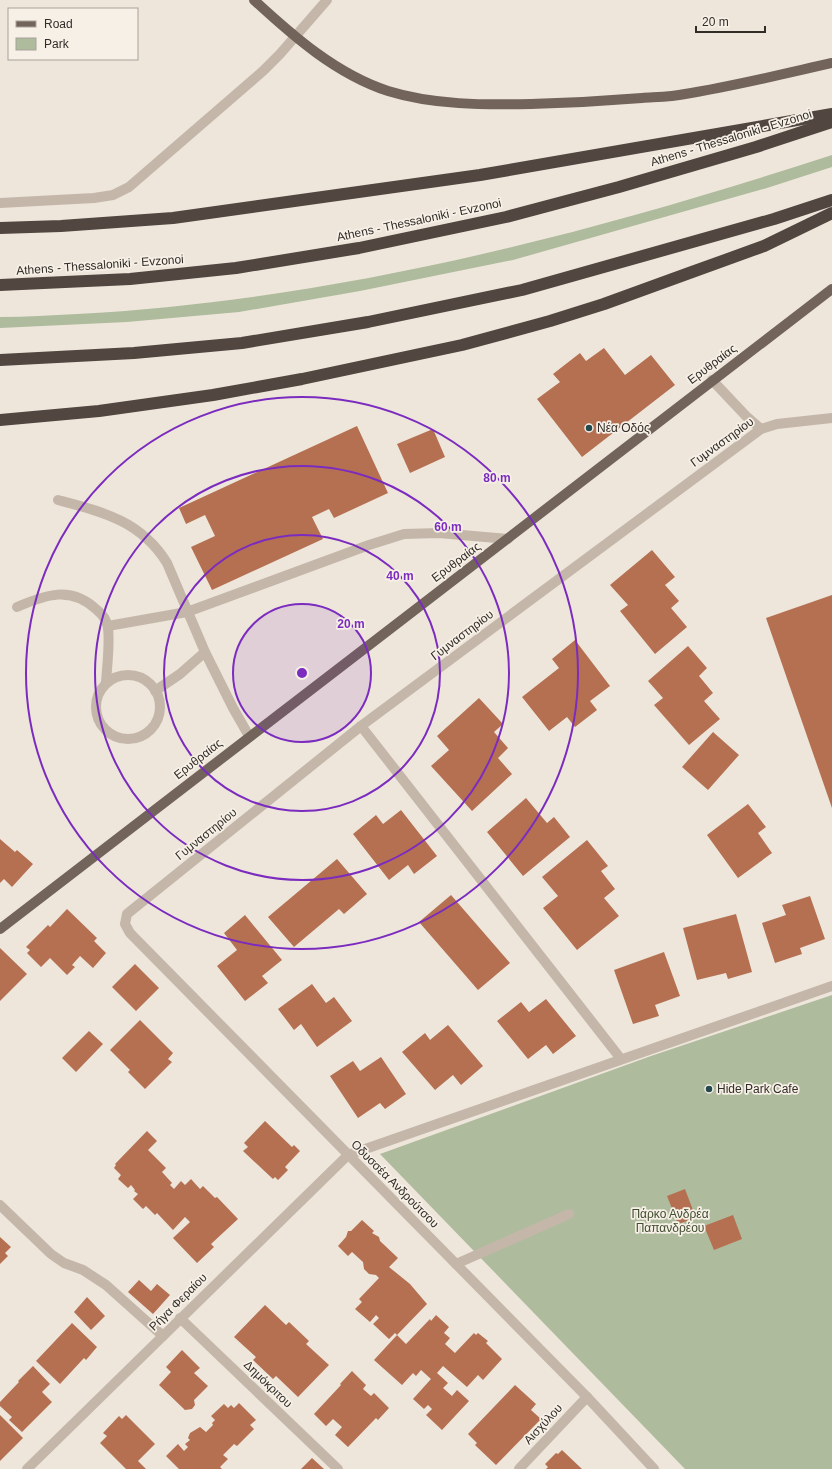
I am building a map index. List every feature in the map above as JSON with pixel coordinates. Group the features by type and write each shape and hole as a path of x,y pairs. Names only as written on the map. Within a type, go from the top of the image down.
{"highway":[{"path":"0,228 61,226 173,218 480,175 832,114"},
{"name":"Athens - Thessaloniki - Evzonoi","path":"0,285 130,279 228,269 358,248 506,217 612,189 725,156 832,122"},
{"path":"0,360 134,353 242,343 368,322 522,290 774,219 832,200"},
{"path":"0,420 99,411 213,395 302,379 462,345 563,316 685,275 764,246 832,213"}],"main road":[{"path":"254,0 295,37 330,62 356,77 387,91 420,99 499,105 618,100 683,95 832,63"},
{"name":"Ερυθραίας","path":"0,928 832,289"}],"street":[{"path":"0,203 94,198 113,195 129,187 263,71 327,0"},
{"path":"712,380 746,416 761,429"},
{"name":"Γυμναστηρίου","path":"127,914 361,726 761,429 777,424 832,418"},
{"path":"58,500 92,509 124,521 152,542 167,563 205,652 249,736"},
{"path":"108,626 188,612 369,545 404,534 439,533 508,539"},
{"path":"17,607 42,597 55,595 68,595 82,599 92,605 102,614 108,626 106,683"},
{"path":"155,691 175,678 205,652"},
{"path":"132,675 147,682 155,691 159,699 160,706 157,720 148,732 136,738 122,739 115,737 104,729 97,716 96,700 106,683 118,677 132,675"},
{"path":"361,726 621,1059"},
{"name":"Οδυσσέα Ανδρούτσου","path":"127,914 125,924 130,933 587,1397 654,1469"},
{"path":"348,1154 832,986"},
{"name":"Ρήγα Φεραίου","path":"27,1469 348,1154"},
{"path":"0,1205 51,1254 64,1263 83,1270 106,1286 163,1336"},
{"path":"456,1264 569,1214"},
{"name":"Δημόκριτου","path":"180,1318 338,1469"},
{"name":"Αισχύλου","path":"519,1469 587,1397"}],"green space":[{"path":"832,155 832,167 767,188 513,260 360,291 239,312 127,322 0,328 0,317 77,314 173,306 269,294 365,279 553,237 647,212"},
{"name":"Πάρκο Ανδρέα Παπανδρέου","path":"832,995 832,1469 685,1469 380,1154 651,1056"}],"building":[{"name":"Νέα Οδός","path":"604,348 625,375 651,355 675,385 582,457 537,399 560,382 553,374 580,353 586,361"},
{"path":"357,426 388,493 334,518 329,509 312,517 323,539 212,590 191,547 215,536 205,515 186,524 179,508"},
{"path":"433,429 445,457 410,473 397,444"},
{"path":"652,550 675,577 665,585 679,601 671,608 687,627 655,654 620,611 628,605 610,585"},
{"path":"832,595 832,808 766,618"},
{"path":"575,640 610,686 590,701 597,710 575,727 567,717 549,731 522,697 559,668 552,659"},
{"path":"688,646 707,668 699,676 713,693 704,701 720,719 689,745 654,705 663,698 648,681"},
{"path":"479,698 503,724 494,732 508,748 498,758 512,774 472,811 431,766 449,750 437,736"},
{"path":"713,732 739,755 708,790 682,767"},
{"path":"526,798 547,823 554,817 570,837 523,876 487,832"},
{"path":"748,804 766,827 758,833 772,853 738,878 707,835"},
{"path":"401,810 437,856 414,874 408,865 389,880 353,834 376,815 383,824"},
{"path":"0,839 15,852 17,850 33,864 12,887 4,879 0,883"},
{"path":"587,840 608,866 601,871 615,889 604,898 619,916 577,950 543,908 558,896 542,877"},
{"path":"337,859 367,894 344,914 339,909 294,947 268,917"},
{"path":"451,895 510,963 478,990 419,922"},
{"path":"810,896 825,939 800,948 802,954 775,963 762,923 786,915 782,905"},
{"path":"67,909 97,938 94,941 106,953 93,968 80,956 72,965 75,967 67,975 50,958 41,967 27,953 30,950 26,947 48,925 50,927"},
{"path":"736,914 752,972 728,979 726,973 697,980 683,928"},
{"path":"245,915 282,960 262,976 268,983 245,1001 217,966 237,950 224,933"},
{"path":"0,948 27,974 0,1001"},
{"path":"664,952 680,996 655,1005 659,1016 633,1024 614,970"},
{"path":"135,964 159,988 136,1011 112,987"},
{"path":"312,984 326,1003 334,997 352,1021 317,1047 301,1024 294,1030 278,1009"},
{"path":"546,999 576,1036 553,1054 546,1045 528,1059 497,1021 521,1002 529,1012"},
{"path":"140,1020 173,1053 168,1059 172,1062 145,1089 128,1072 130,1070 110,1050"},
{"path":"448,1025 483,1066 461,1085 453,1075 435,1090 402,1052 425,1033 430,1040"},
{"path":"89,1031 103,1044 76,1072 62,1058"},
{"path":"381,1057 406,1094 385,1109 380,1103 358,1118 330,1076 353,1061 360,1071"},
{"path":"265,1121 292,1147 294,1145 300,1151 285,1167 288,1170 278,1180 275,1177 273,1179 243,1151 248,1147 244,1143"},
{"path":"147,1131 157,1141 148,1150 166,1168 162,1172 172,1183 170,1185 174,1189 181,1181 185,1185 191,1179 200,1189 203,1186 215,1198 217,1197 238,1219 211,1244 214,1247 197,1263 173,1238 190,1222 185,1217 173,1230 157,1213 155,1215 146,1206 143,1209 133,1199 138,1194 134,1191 135,1190 131,1185 128,1188 118,1179 121,1175 114,1168 116,1165 115,1164"},
{"path":"685,1189 696,1218 678,1224 667,1196"},
{"path":"733,1215 742,1239 714,1250 704,1226"},
{"path":"362,1220 374,1231 372,1233 379,1237 380,1241 398,1258 389,1267 410,1284 427,1304 397,1335 395,1333 389,1339 373,1324 379,1318 376,1315 370,1322 355,1309 362,1302 359,1299 379,1278 376,1275 369,1274 364,1269 363,1262 352,1252 348,1256 338,1246 346,1237 348,1231 351,1231"},
{"path":"0,1237 11,1247 5,1253 8,1256 0,1264"},
{"path":"139,1280 151,1291 157,1284 170,1295 153,1314 128,1292"},
{"path":"87,1297 105,1316 91,1330 74,1312"},
{"path":"265,1305 286,1325 289,1322 309,1341 306,1344 329,1365 298,1397 276,1376 273,1379 253,1360 256,1357 234,1337"},
{"path":"436,1315 449,1327 444,1333 450,1338 445,1344 455,1353 474,1333 476,1335 478,1333 488,1341 486,1343 502,1359 483,1380 478,1375 467,1387 443,1366 437,1373 448,1383 443,1388 452,1396 457,1390 469,1401 442,1430 426,1415 432,1409 428,1405 424,1409 413,1399 431,1379 421,1370 416,1376 413,1373 402,1385 374,1360 397,1335 406,1344 430,1319 431,1321"},
{"path":"72,1323 97,1347 86,1360 84,1358 60,1384 36,1361"},
{"path":"182,1350 200,1368 194,1373 208,1386 194,1400 195,1405 192,1409 185,1410 159,1385 171,1372 166,1367"},
{"path":"33,1366 50,1384 42,1392 52,1402 22,1432 9,1420 12,1417 0,1406 0,1402"},
{"path":"352,1371 366,1385 363,1389 371,1396 374,1393 389,1408 378,1420 376,1418 348,1447 335,1435 342,1427 333,1419 326,1426 314,1414"},
{"path":"515,1385 536,1404 531,1410 541,1419 496,1465 475,1445 477,1443 468,1434"},
{"path":"239,1403 256,1420 250,1425 254,1429 237,1446 234,1444 223,1455 228,1459 220,1467 222,1469 179,1469 166,1456 178,1444 184,1451 188,1447 185,1444 190,1440 188,1438 190,1433 200,1427 206,1432 213,1425 212,1423 215,1420 211,1416 224,1404 228,1408 231,1405 234,1408"},
{"path":"0,1415 23,1438 0,1461"},
{"path":"126,1415 155,1444 138,1461 146,1469 126,1469 100,1443 107,1436 103,1433 119,1416 122,1419"},
{"path":"562,1450 582,1469 546,1469 548,1467 545,1464 556,1453 558,1454"},
{"path":"312,1458 324,1469 301,1469"}],"place":[{"name":"Νέα Οδός","path":"589,428"},
{"name":"Hide Park Cafe","path":"709,1089"}]}
